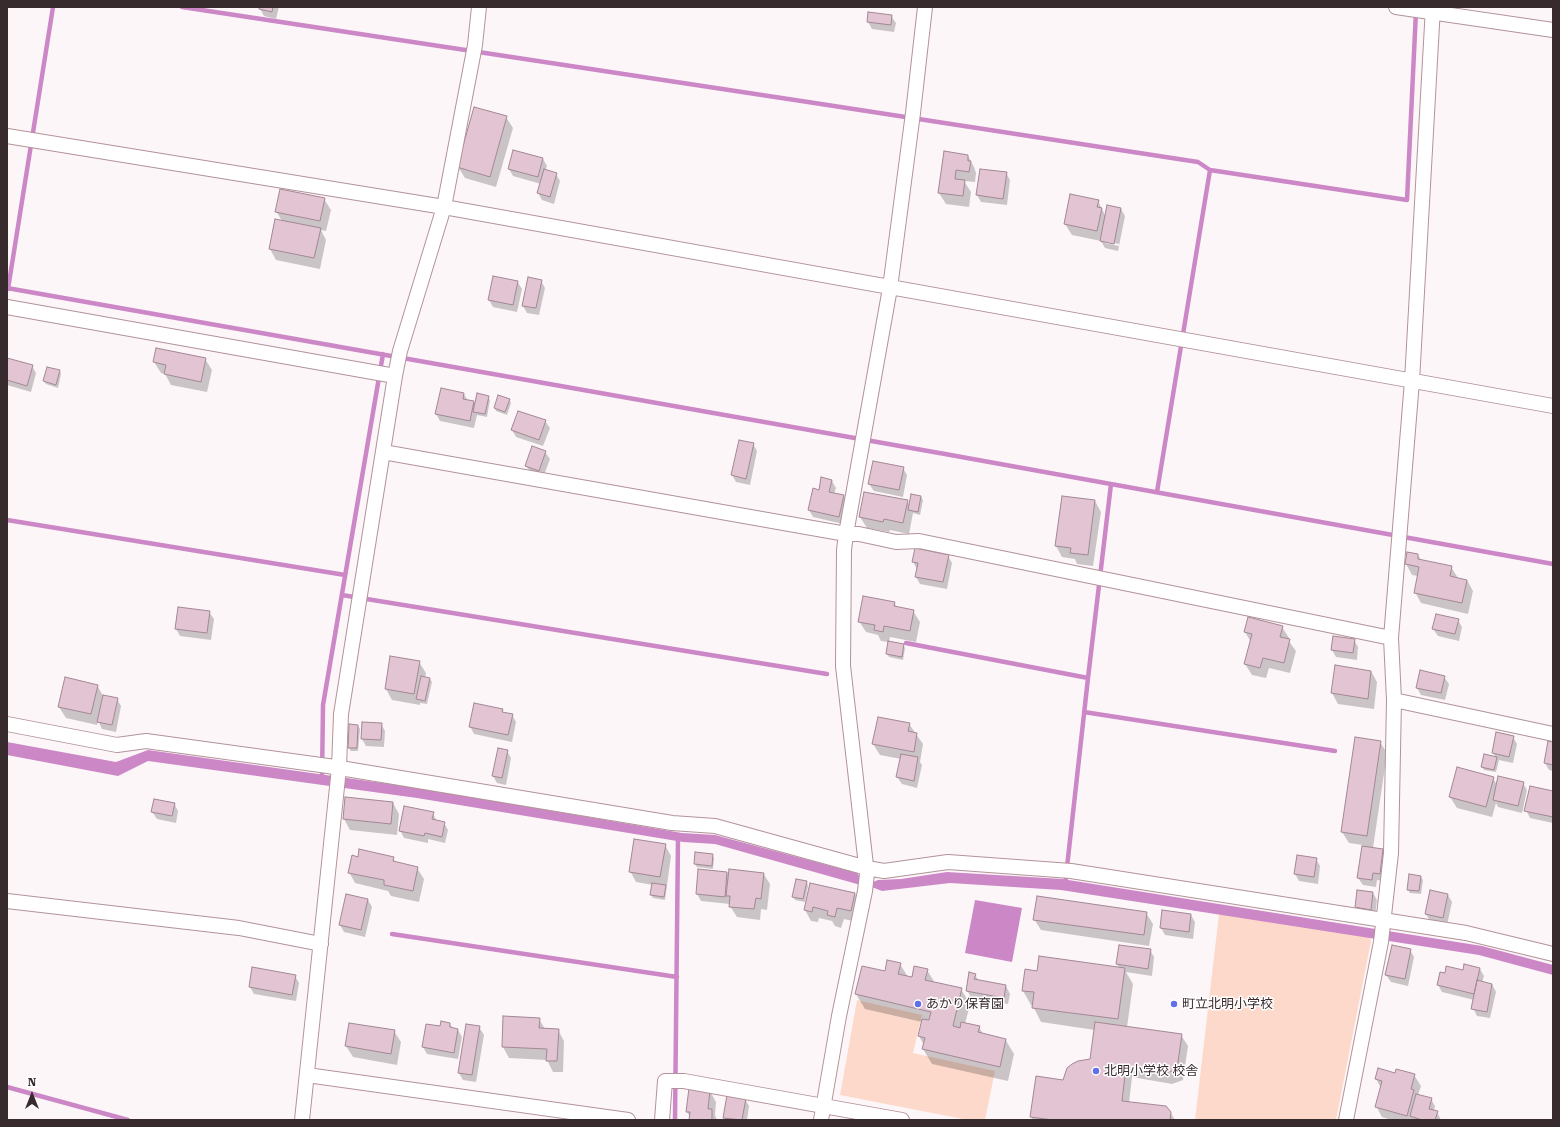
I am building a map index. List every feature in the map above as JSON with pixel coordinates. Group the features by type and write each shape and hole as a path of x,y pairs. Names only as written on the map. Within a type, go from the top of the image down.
{"street":[{"path":"302,1120 321,944 332,772 383,452 390,367 444,207 474,50 480,7"},
{"path":"821,1120 838,1016 866,891 867,871 843,666 846,534 890,288 925,7"},
{"path":"1346,1120 1381,942 1391,853 1394,700 1391,638 1412,381 1419,9 1553,30"},
{"path":"7,136 444,207 1553,406"},
{"path":"7,307 390,367"},
{"path":"383,452 846,534 859,534 896,542 919,541 1391,638"},
{"path":"1394,700 1553,734"},
{"path":"7,724 117,745 146,741 332,772 672,823 715,826 867,871 884,871 948,862 1066,871 1383,923 1466,933 1553,954"},
{"path":"7,901 239,928 321,944"},
{"path":"307,1075 628,1120"},
{"path":"662,1120 665,1080 902,1120"}],"shaded area":[{"path":"7,742 116,762 148,750 418,788 682,833 715,835 857,873 861,878 873,882 878,880 901,879 947,872 1062,879 1482,946 1553,965 1553,975 1479,955 1061,890 950,883 882,891 864,884 857,884 715,844 683,842 417,798 148,761 118,776 7,755"},
{"path":"975,900 1022,908 1012,962 965,953"},
{"path":"1219,914 1370,937 1371,941 1336,1120 1195,1120"},
{"path":"857,1000 922,1015 913,1053 995,1071 985,1120 968,1120 840,1095"}],"building":[{"path":"259,7 273,7 272,12 259,9"},
{"path":"868,12 892,15 891,25 867,22"},
{"path":"474,107 507,116 490,177 457,167"},
{"path":"513,150 543,158 538,177 508,169"},
{"path":"944,151 968,155 968,161 971,161 969,172 956,170 955,179 965,180 963,196 938,193"},
{"path":"544,169 557,173 550,197 537,193"},
{"path":"980,169 1007,172 1003,199 976,195"},
{"path":"280,189 325,198 320,221 275,212"},
{"path":"1070,194 1099,200 1097,207 1102,208 1097,231 1064,224"},
{"path":"1107,205 1121,208 1114,244 1100,241"},
{"path":"275,219 321,228 314,258 269,249"},
{"path":"493,276 518,281 513,305 488,300"},
{"path":"528,277 542,280 536,308 522,306"},
{"path":"156,348 206,358 201,382 164,374 166,365 153,362"},
{"path":"7,358 33,365 27,386 7,380"},
{"path":"47,367 60,370 56,385 43,381"},
{"path":"441,388 464,393 463,399 474,401 470,421 435,414"},
{"path":"477,393 489,396 485,414 473,412"},
{"path":"498,395 510,399 505,412 494,408"},
{"path":"518,411 546,420 539,440 511,430"},
{"path":"739,440 754,443 746,479 731,475"},
{"path":"532,446 546,451 539,471 525,466"},
{"path":"873,461 904,467 899,490 868,484"},
{"path":"821,477 832,480 829,492 844,495 839,517 808,510 813,488 819,490"},
{"path":"864,492 908,500 903,523 884,519 883,522 859,517"},
{"path":"911,494 921,496 918,512 908,510"},
{"path":"1062,496 1095,500 1088,555 1070,553 1071,548 1055,546"},
{"path":"915,548 949,555 943,582 915,577 918,563 912,562"},
{"path":"1407,552 1418,554 1418,559 1452,566 1450,576 1467,580 1462,603 1414,593 1419,567 1405,564"},
{"path":"863,596 895,602 894,606 914,610 910,631 884,626 883,632 874,630 875,625 858,622"},
{"path":"178,607 210,611 207,633 175,629"},
{"path":"1436,614 1459,619 1455,634 1432,629"},
{"path":"1248,617 1283,626 1280,637 1290,639 1284,663 1263,658 1260,668 1244,664 1252,634 1244,632"},
{"path":"1333,636 1355,639 1353,653 1331,650"},
{"path":"888,641 904,644 902,657 886,654"},
{"path":"390,656 420,661 414,694 385,689"},
{"path":"1335,665 1371,671 1368,699 1331,693"},
{"path":"1420,670 1445,676 1441,693 1416,688"},
{"path":"421,676 430,678 425,701 416,699"},
{"path":"65,677 98,685 91,714 58,707"},
{"path":"103,695 118,698 112,725 97,722"},
{"path":"474,703 503,709 502,712 513,714 508,735 469,727"},
{"path":"878,717 910,723 908,731 917,733 914,752 872,744"},
{"path":"362,722 382,723 381,740 361,739"},
{"path":"349,724 358,725 357,748 348,748"},
{"path":"1496,732 1514,736 1509,757 1492,753"},
{"path":"1355,737 1381,741 1367,836 1341,832"},
{"path":"1548,741 1553,742 1553,765 1544,763"},
{"path":"498,748 508,750 502,778 492,776"},
{"path":"901,754 918,757 914,781 896,777"},
{"path":"1484,754 1497,757 1494,770 1481,767"},
{"path":"1457,767 1494,777 1486,807 1449,797"},
{"path":"1498,776 1524,782 1518,806 1493,800"},
{"path":"1530,786 1553,791 1553,817 1524,811"},
{"path":"345,797 393,802 391,824 343,819"},
{"path":"154,799 175,803 172,816 151,812"},
{"path":"404,806 434,812 432,819 445,822 442,837 425,833 424,836 399,831"},
{"path":"634,839 666,844 660,877 629,872"},
{"path":"1362,846 1383,849 1380,874 1373,873 1372,880 1357,878"},
{"path":"359,849 394,857 393,861 418,867 413,891 384,885 384,880 348,873 352,855 358,857"},
{"path":"695,852 713,854 712,866 694,864"},
{"path":"1297,855 1317,858 1314,877 1294,874"},
{"path":"698,869 727,872 725,897 696,894"},
{"path":"729,869 764,873 761,899 756,898 754,909 729,907 730,896 726,896"},
{"path":"1409,874 1421,876 1419,891 1407,890"},
{"path":"796,879 807,881 803,899 792,897"},
{"path":"652,883 666,885 664,897 650,895"},
{"path":"810,883 855,893 851,911 837,908 835,917 827,915 828,911 813,907 812,912 804,910"},
{"path":"1357,890 1373,892 1371,910 1355,907"},
{"path":"1430,890 1448,894 1443,918 1425,914"},
{"path":"346,894 368,899 361,930 339,925"},
{"path":"1037,896 1147,912 1144,935 1033,920"},
{"path":"1162,910 1191,914 1189,932 1160,928"},
{"path":"1119,945 1151,949 1148,969 1116,964"},
{"path":"1392,945 1411,949 1405,979 1385,975"},
{"path":"1039,956 1125,968 1118,1019 1032,1008 1034,992 1022,991 1025,969 1037,971"},
{"path":"887,960 901,963 898,974 912,977 914,966 928,969 925,980 962,988 953,1026 960,1028 961,1022 980,1026 978,1032 1006,1039 1000,1067 922,1049 925,1038 918,1036 922,1019 929,1020 931,1012 855,994 862,966 885,971"},
{"path":"1464,964 1480,968 1474,994 1437,985 1440,972 1445,973 1446,966 1463,970"},
{"path":"252,967 296,975 292,995 249,987"},
{"path":"969,972 976,974 974,979 1006,985 1004,998 966,991"},
{"path":"1477,980 1492,984 1487,1012 1471,1009"},
{"path":"503,1016 540,1018 539,1028 559,1029 557,1061 546,1061 547,1049 502,1047"},
{"path":"441,1021 450,1023 450,1027 458,1029 454,1053 422,1047 426,1024 440,1026"},
{"name":"北明小学校 校舎","path":"1095,1022 1182,1034 1177,1069 1165,1073 1126,1067 1122,1101 1166,1106 1171,1112 1170,1120 1053,1120 1030,1117 1036,1076 1063,1080 1067,1068 1072,1064 1078,1061 1090,1059"},
{"path":"349,1023 395,1030 391,1054 345,1046"},
{"path":"466,1024 480,1026 472,1075 458,1073"},
{"path":"1378,1068 1395,1073 1396,1069 1415,1074 1411,1089 1414,1090 1407,1116 1375,1107 1382,1081 1375,1079"},
{"path":"689,1088 710,1090 708,1109 712,1109 712,1120 689,1120 690,1112 686,1112"},
{"path":"1416,1094 1432,1098 1429,1109 1438,1111 1435,1120 1422,1120 1410,1116"},
{"path":"727,1095 746,1098 742,1120 723,1118"}],"waterway":[{"path":"8,289 53,7"},
{"path":"182,7 1198,162 1210,170"},
{"path":"1157,492 1210,170 1407,200 1416,11"},
{"path":"7,288 945,454 1553,564"},
{"path":"322,779 323,705 383,354"},
{"path":"1065,885 1111,484"},
{"path":"7,520 345,575"},
{"path":"342,595 827,674"},
{"path":"906,643 1088,678"},
{"path":"1084,712 1335,751"},
{"path":"675,1120 678,837"},
{"path":"392,934 677,977"},
{"path":"7,1087 128,1120"}],"place":[{"name":"あかり保育園","path":"918,1004"},
{"name":"町立北明小学校","path":"1174,1004"},
{"name":"北明小学校 校舎","path":"1096,1071"}]}
